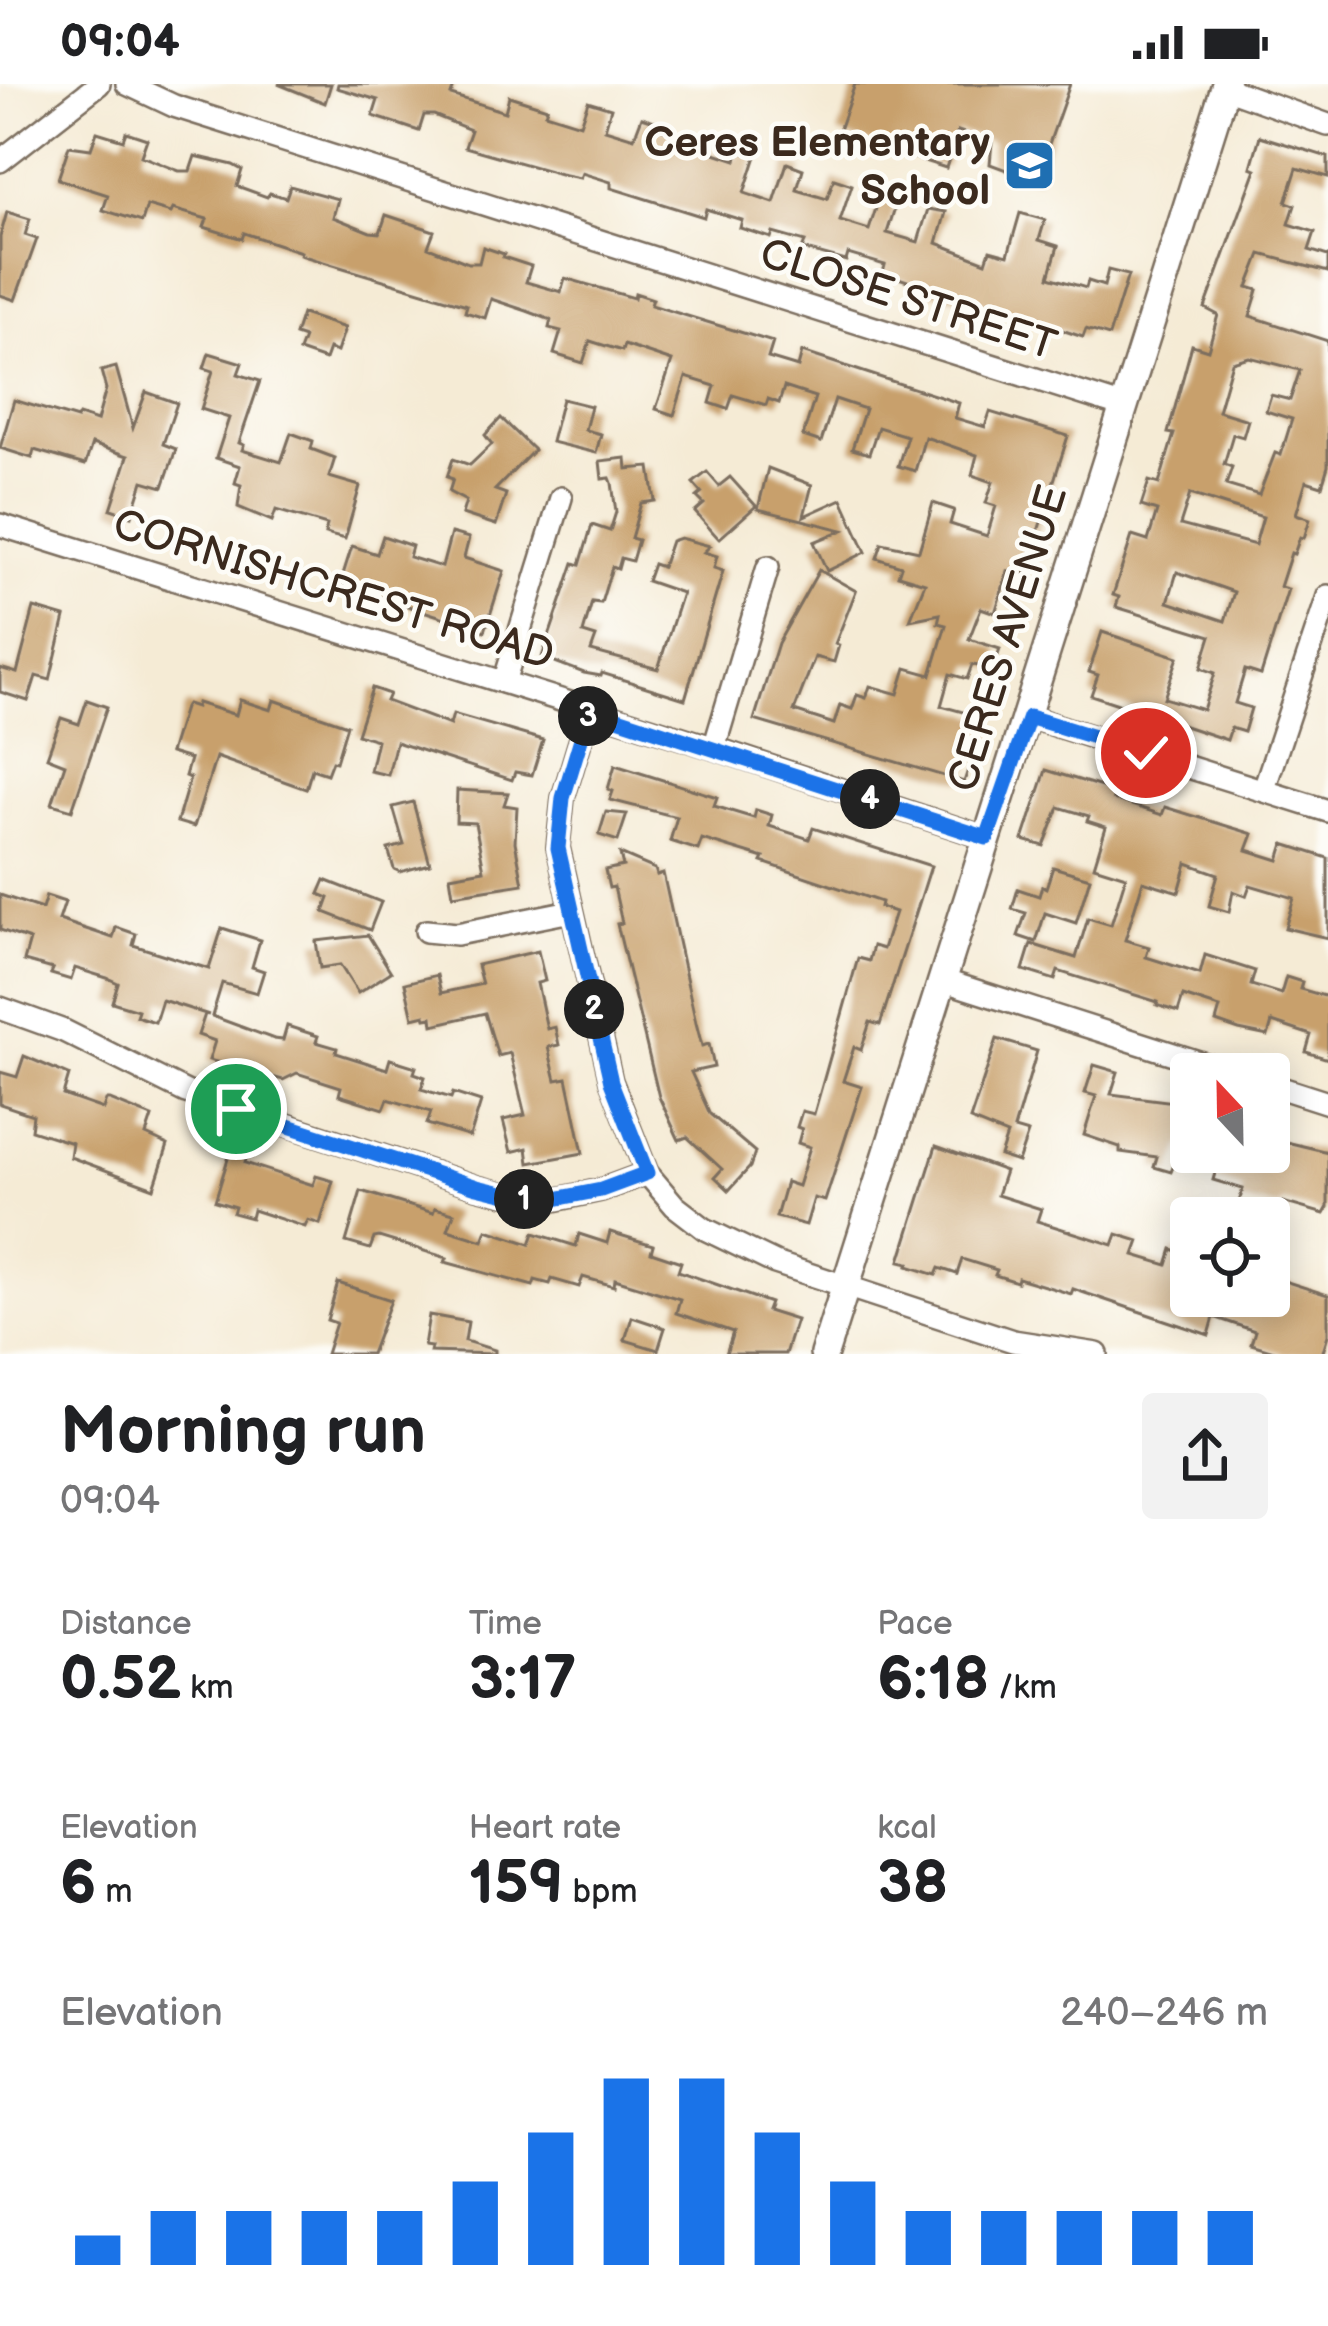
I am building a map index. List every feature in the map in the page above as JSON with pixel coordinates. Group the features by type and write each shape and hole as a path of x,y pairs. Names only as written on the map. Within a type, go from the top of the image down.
{"street":[{"path":"0,161 99,84"},
{"name":"CLOSE STREET","path":"127,84 173,106 1121,406"},
{"path":"1226,86 1328,125"},
{"name":"CERES AVENUE","path":"824,1354 1226,86"},
{"path":"504,682 561,498"},
{"name":"CORNISHCREST ROAD","path":"0,525 987,838"},
{"path":"714,748 768,567"},
{"path":"1264,789 1328,596"},
{"path":"590,709 563,798 558,848 611,1082 647,1173 675,1206 705,1228 775,1263 1013,1341 1096,1354"},
{"path":"1029,717 1328,811"},
{"path":"426,931 457,934 571,911"},
{"path":"945,982 1170,1053"},
{"path":"0,1008 64,1031 186,1092 477,1187 540,1202 601,1190 647,1173"},
{"path":"1290,1091 1328,1103"}],"building":[{"path":"278,84 331,84 325,103"},
{"path":"338,84 455,84 451,95 505,112 509,96 580,124 588,101 611,108 605,129 634,138 642,117 660,123 658,128 710,138 706,150 736,160 738,151 756,156 744,193 774,203 787,163 803,169 797,190 827,199 834,179 852,185 840,221 869,230 880,196 897,201 887,233 918,242 928,209 946,212 937,243 986,262 990,250 1008,255 1020,213 1045,220 1039,240 1058,246 1049,277 1086,288 1088,281 1104,286 1108,270 1128,275 1109,336 1086,329 1083,337 968,299 924,293 926,287 883,273 885,265 848,254 846,261 802,249 805,242 740,228 742,220 706,209 704,217 611,188 611,182 582,173 580,178 560,174 465,147 471,130 434,115 424,115 419,131 373,116 378,100 337,88"},
{"path":"855,84 1070,84 1036,181 990,164 992,142 958,131 946,168 838,133"},
{"path":"97,132 123,140 126,132 147,139 141,156 179,171 190,171 195,156 233,165 242,170 237,186 267,197 270,193 286,198 290,186 338,199 333,217 370,232 380,233 386,215 434,231 428,247 468,263 479,263 483,247 504,254 531,266 526,282 561,292 565,278 653,299 651,305 773,342 768,358 798,367 802,352 959,403 955,418 985,427 990,412 1068,436 1024,576 1008,571 995,613 981,608 969,639 1000,649 994,668 972,665 967,679 950,674 941,706 985,718 964,782 754,720 778,643 819,570 856,591 835,644 839,645 834,662 815,657 794,711 834,724 840,705 852,709 857,695 866,698 870,686 898,694 906,668 931,675 946,625 938,623 940,614 910,620 925,583 898,575 901,566 877,558 882,543 919,551 933,503 954,510 950,524 987,536 996,506 986,503 993,482 972,475 977,455 925,437 915,471 898,466 907,436 878,427 869,454 852,449 865,409 835,399 821,442 803,436 815,397 784,387 779,403 768,399 766,405 733,395 728,409 710,403 715,386 686,377 674,415 656,409 672,361 624,345 622,351 590,341 583,363 554,354 561,331 549,328 551,320 491,299 485,318 465,312 467,305 300,255 244,233 242,239 204,227 207,219 173,209 171,213 147,206 142,222 103,210 108,195 58,179 69,146 91,149"},
{"path":"1260,136 1328,157 1328,177 1297,168 1286,202 1295,205 1289,224 1315,232 1309,250 1328,256 1328,272 1261,254 1248,287 1258,290 1250,316 1328,341 1328,466 1322,486 1306,481 1296,514 1310,519 1304,538 1300,537 1291,553 1280,587 1288,589 1261,675 1245,670 1235,703 1251,708 1244,732 1231,728 1227,740 1091,695 1098,675 1089,672 1102,632 1178,657 1164,698 1203,710 1215,673 1201,668 1211,636 1116,607 1119,597 1113,595 1132,536 1148,541 1157,511 1141,506 1149,481 1159,484 1192,345 1208,350 1218,315 1205,308 1256,169 1251,167","holes":["1249,357 1300,370 1290,400 1271,395 1266,411 1292,419 1281,455 1275,453 1259,495 1226,485 1232,467 1224,464 1233,434 1243,437 1248,420 1218,411 1232,362","1190,494 1263,517 1255,545 1180,525","1177,572 1234,592 1225,621 1168,602"]},
{"path":"7,212 30,219 25,235 37,239 15,300 0,295 0,237"},
{"path":"302,314 345,328 337,352 329,349 325,360 299,351 304,338 295,335"},
{"path":"209,353 242,363 238,374 260,381 239,443 244,445 242,450 281,462 291,433 313,441 311,449 335,458 329,477 360,486 345,539 325,534 327,525 276,510 272,521 238,507 241,485 235,483 240,466 216,458 229,418 201,409 213,371 204,368"},
{"path":"116,367 133,428 146,392 177,403 163,444 176,449 163,487 143,481 132,516 111,509 128,456 92,444 85,465 34,450 32,458 0,448 14,400 97,421 106,389 101,371"},
{"path":"562,399 591,406 585,430 601,434 596,453 551,442"},
{"path":"501,418 534,450 495,490 506,494 496,525 462,514 466,501 449,492 453,479 447,477 453,459 470,465 492,444 485,435"},
{"path":"626,458 627,469 650,467 655,501 641,503 631,538 638,540 632,561 621,558 618,569 612,567 601,603 592,602 583,633 596,637 591,651 658,669 682,593 647,581 653,564 662,567 671,541 680,538 710,546 704,552 717,556 714,568 723,571 685,699 542,657 592,525 610,531 616,512 612,483 610,478 602,479 600,461"},
{"path":"768,468 812,485 804,516 842,499 866,552 827,571 814,542 843,530 758,509"},
{"path":"707,472 719,486 730,477 756,506 719,539 695,512 704,504 693,483"},
{"path":"451,533 469,538 464,558 504,571 485,631 340,584 352,546 377,554 383,536 412,546 409,557 442,567"},
{"path":"34,608 65,617 50,680 36,676 28,701 0,692 0,668 17,673"},
{"path":"372,688 389,694 386,701 450,725 453,714 543,740 532,775 515,772 512,780 396,742 388,775 370,771 377,740 357,734"},
{"path":"87,700 107,707 72,810 52,804 65,764 47,757 61,718 79,724"},
{"path":"240,700 271,710 274,700 347,725 336,762 332,761 327,774 312,769 306,789 216,757 194,827 177,822 190,778 185,776 190,759 170,753 184,708 197,703 236,715"},
{"path":"615,765 717,797 714,806 754,818 756,810 772,815 769,826 809,839 813,828 931,866 880,1025 870,1022 861,1050 854,1047 843,1081 862,1087 825,1201 814,1198 806,1225 776,1217 786,1182 798,1186 810,1147 798,1143 802,1129 797,1127 802,1111 814,1114 858,958 869,961 873,946 883,949 895,912 880,907 881,902 762,862 764,858 702,839 698,850 670,841 677,817 610,800"},
{"path":"1046,770 1115,791 1113,799 1162,815 1165,807 1253,834 1247,850 1279,860 1284,844 1328,858 1328,938 1285,928 1294,898 1250,885 1246,896 1233,891 1229,912 1209,906 1218,874 1187,863 1179,892 1143,881 1125,940 1149,947 1146,957 1200,974 1205,955 1255,971 1251,985 1281,994 1286,977 1302,982 1300,989 1328,994 1328,1059 1306,1052 1311,1035 1272,1022 1268,1036 1239,1030 1216,1022 1220,1008 1183,996 1178,1012 1058,971 1055,980 1023,970 1031,944 1076,958 1088,918 1111,925 1126,876 1094,866 1106,827 1087,821 1089,816 1059,807 1044,846 1023,840"},
{"path":"457,790 508,793 504,805 517,807 515,842 523,884 453,895 450,876 484,870 475,823 456,822"},
{"path":"413,802 430,864 400,872 394,869 388,849 404,845 393,807"},
{"path":"606,812 627,814 618,841 599,835"},
{"path":"620,854 655,869 657,875 663,873 702,1046 709,1044 714,1067 691,1072 710,1114 755,1152 750,1167 729,1190 715,1177 722,1169 687,1137 679,1140 659,1097 617,924 622,923 614,887 609,888 605,870 623,866"},
{"path":"1053,867 1090,878 1076,923 1045,913 1036,942 1018,936 1026,913 1012,909 1018,889 1039,896"},
{"path":"325,880 381,902 370,930 324,912 329,898 319,894"},
{"path":"0,895 42,909 46,896 65,902 59,920 113,938 116,927 136,934 133,945 209,969 222,928 260,940 252,967 264,971 257,993 222,983 212,1016 274,1039 283,1040 287,1026 318,1036 316,1042 337,1048 336,1053 387,1069 390,1059 416,1067 414,1073 425,1077 421,1089 481,1102 470,1137 427,1124 431,1112 388,1099 384,1109 339,1095 341,1087 297,1073 283,1080 209,1060 215,1041 198,1035 205,1014 209,1015 162,1000 155,1022 136,1016 138,1010 112,1002 118,983 75,968 71,980 24,961 30,940 0,930"},
{"path":"368,935 391,972 358,993 340,965 320,968 316,941"},
{"path":"538,951 545,981 537,983 547,1029 555,1027 559,1045 548,1047 556,1080 567,1078 583,1153 529,1163 527,1148 511,1152 503,1120 525,1115 510,1053 498,1056 485,1013 433,1025 432,1017 413,1018 405,983 437,975 441,993 482,984 477,965"},
{"path":"997,1039 1037,1051 1014,1129 1028,1133 1018,1162 1000,1156 1007,1135 970,1120"},
{"path":"24,1056 69,1075 63,1095 103,1109 110,1100 152,1117 146,1135 168,1145 154,1188 70,1157 72,1143 31,1130 33,1115 0,1104 0,1072 17,1077"},
{"path":"1094,1065 1118,1072 1111,1094 1170,1101 1170,1172 1154,1167 1157,1157 1120,1152 1120,1147 1084,1135 1096,1096 1085,1093"},
{"path":"1290,1143 1328,1152 1324,1214 1290,1204 1290,1197 1241,1197 1243,1189 1213,1180 1215,1173 1290,1173"},
{"path":"936,1146 1005,1171 997,1195 1041,1209 1037,1221 1113,1245 1117,1234 1139,1241 1134,1255 1167,1265 1170,1255 1170,1317 1214,1317 1209,1335 1073,1289 1071,1294 1018,1278 1017,1282 962,1259 957,1274 939,1268 936,1275 900,1261"},
{"path":"231,1149 247,1154 245,1163 313,1185 316,1176 333,1181 320,1224 308,1220 305,1227 253,1210 251,1218 215,1201"},
{"path":"361,1191 433,1213 435,1208 454,1213 448,1230 483,1241 487,1230 530,1244 534,1233 576,1246 579,1234 607,1243 610,1232 653,1245 651,1252 681,1262 678,1271 770,1303 767,1311 796,1320 785,1354 726,1354 733,1332 676,1313 680,1299 615,1279 614,1286 583,1277 579,1287 552,1279 550,1284 535,1280 533,1286 445,1262 447,1258 379,1237 370,1249 346,1242"},
{"path":"338,1283 391,1300 371,1354 326,1354 336,1323 327,1320"},
{"path":"1290,1283 1328,1295 1328,1335 1322,1354 1284,1354 1251,1344 1255,1331 1214,1317 1290,1317"},
{"path":"429,1315 468,1322 465,1341 495,1350 495,1354 430,1352 431,1347 424,1346"},
{"path":"632,1317 665,1328 658,1350 625,1340"}],"place":[{"name":"Ceres Elementary School","path":"1029,165"}],"route":[{"path":"236,1109 477,1187 540,1202 601,1190 647,1173 611,1082 558,848 563,798 590,709 987,838 1029,717 1146,753"}]}
